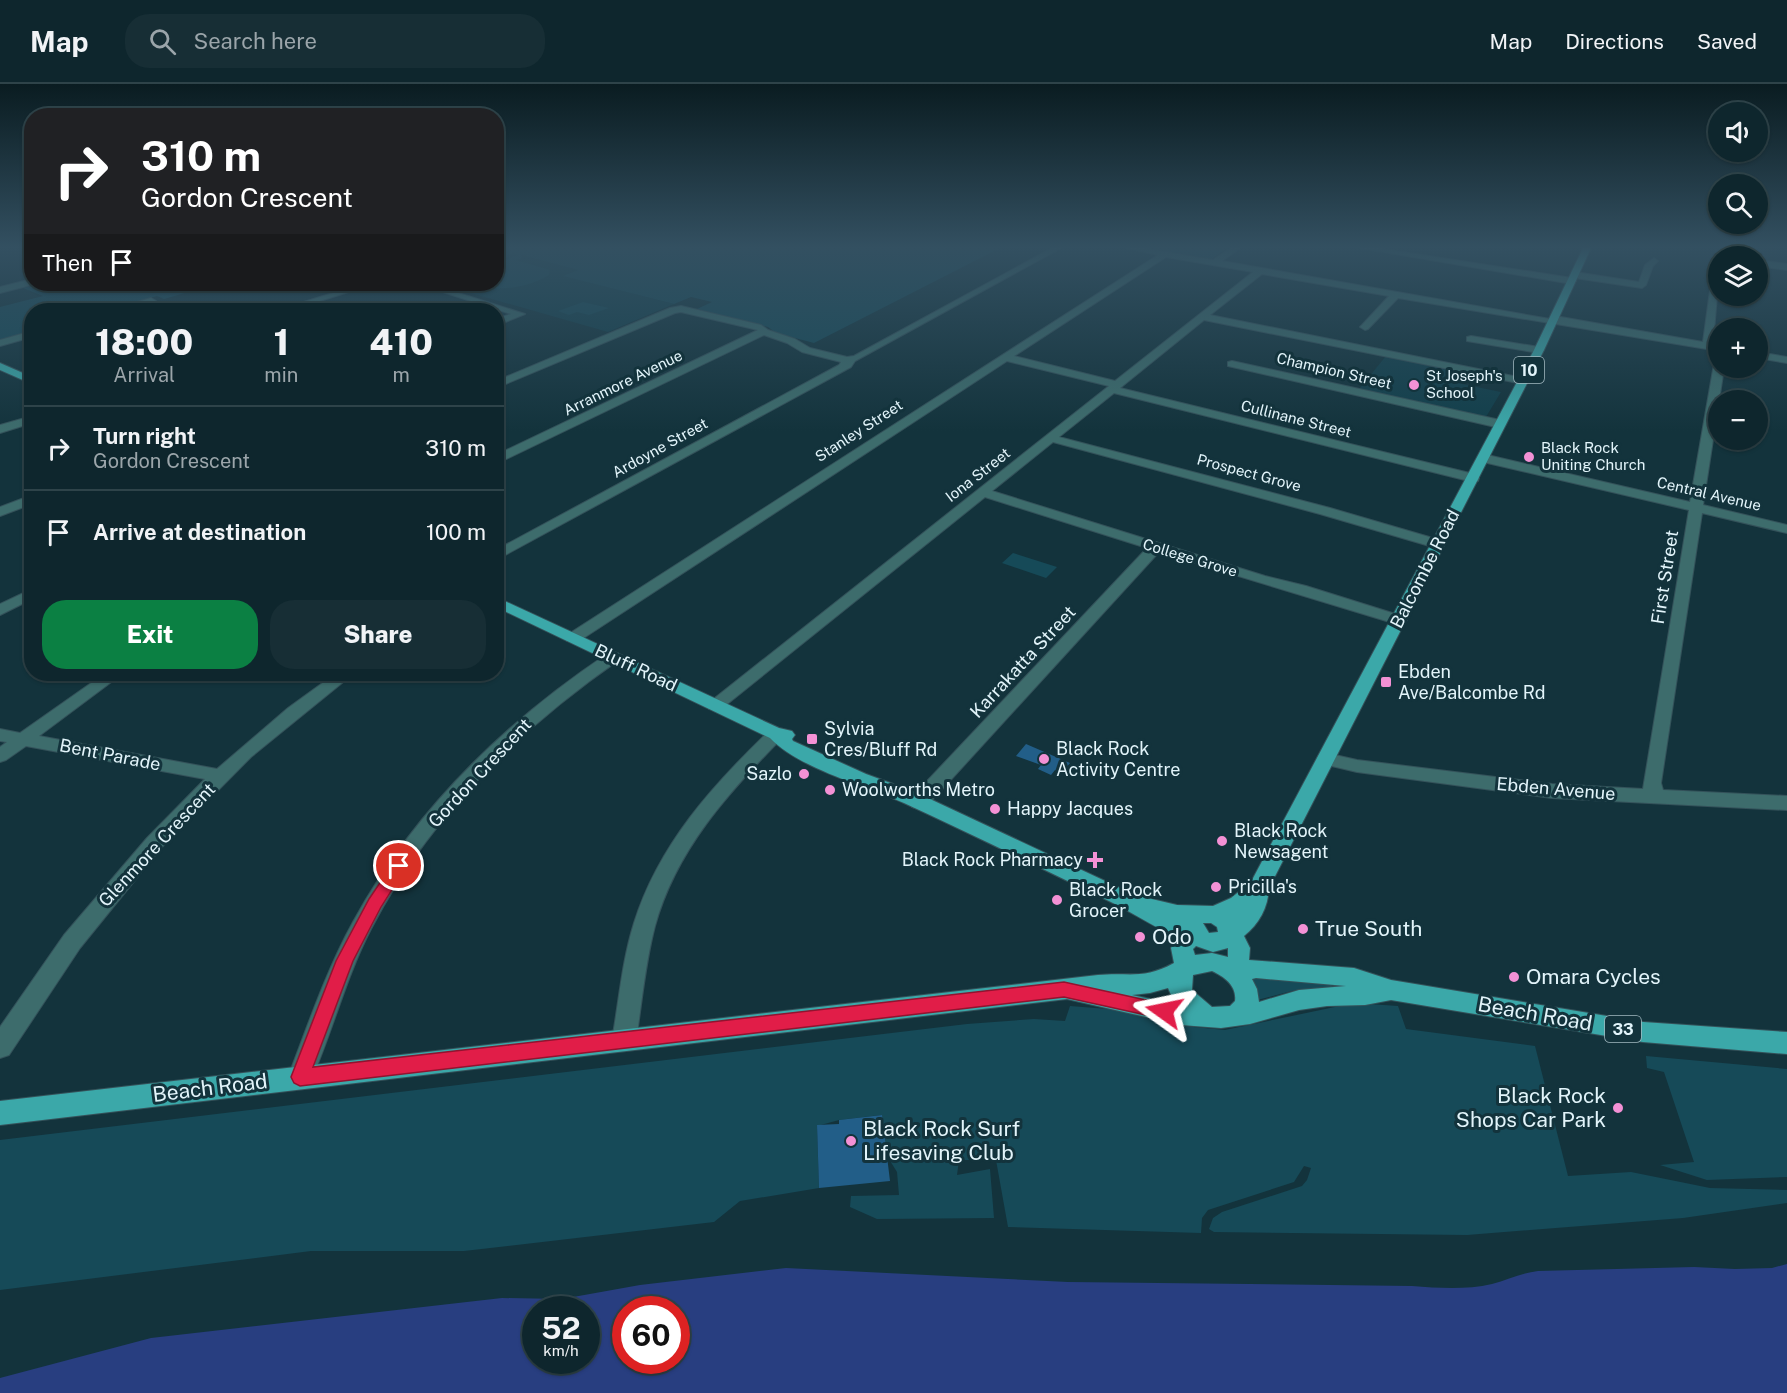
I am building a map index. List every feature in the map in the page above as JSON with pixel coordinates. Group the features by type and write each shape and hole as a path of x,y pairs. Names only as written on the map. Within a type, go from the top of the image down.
{"main road":[{"name":"Balcombe Road","path":"1230,935 1254,911 1260,898 1260,888 1559,309"},
{"path":"0,366 24,377"},
{"name":"Bluff Road","path":"504,606 776,734 783,742 797,750 859,779 914,799 1130,902 1160,921 1202,925"},
{"name":"Balcombe Road","path":"1202,925 1260,888"},
{"path":"1202,925 1207,942 1224,941 1230,935 1238,945 1240,955 1232,970 1244,983 1248,1000 1239,1013 1222,1018 1199,1012 1183,997 1179,983 1185,969 1181,949 1202,925"},
{"name":"Beach Road","path":"0,1113 1101,984 1151,984 1194,964 1209,962 1232,970 1256,969 1354,977 1391,990 1643,1032 1787,1043"},
{"name":"Beach Road","path":"1064,990 1181,1015 1222,1018 1250,1014 1299,1000 1327,996 1365,995 1391,990"}],"street":[{"path":"504,309 520,314 504,320"},
{"path":"504,382 673,310 680,309"},
{"path":"681,309 758,327 763,329 760,333 791,341 806,350 846,363"},
{"name":"Ardoyne Street","path":"504,552 945,309"},
{"name":"Stanley Street","path":"573,638 1078,309"},
{"name":"Iona Street","path":"715,705 1214,309"},
{"path":"1365,327 1382,309"},
{"path":"1482,309 1708,346"},
{"path":"1204,317 1523,381"},
{"name":"Arranmore Avenue","path":"504,456 760,333"},
{"path":"0,343 24,336"},
{"path":"1471,339 1539,350"},
{"name":"Cullinane Street","path":"1004,357 1473,478"},
{"path":"1768,357 1787,360"},
{"name":"Champion Street","path":"1232,364 1500,424"},
{"path":"504,376 512,379"},
{"name":"First Street","path":"1654,797 1652,783 1717,378"},
{"path":"0,429 24,422"},
{"name":"Prospect Grove","path":"1051,438 1325,511 1438,544"},
{"name":"Central Avenue","path":"1483,458 1787,529"},
{"name":"College Grove","path":"983,492 1155,548 1399,620"},
{"path":"0,512 24,502"},
{"name":"Karrakatta Street","path":"914,799 1155,548"},
{"path":"0,610 24,597"},
{"name":"Gordon Crescent","path":"300,1077 345,961 375,903 411,847 455,795 505,742 537,712 613,657"},
{"path":"0,756 104,681"},
{"name":"Glenmore Crescent","path":"0,1047 77,934 149,849 221,776 278,726 336,681"},
{"path":"624,1040 645,923 669,864 701,812 776,734"},
{"name":"Bent Parade","path":"0,735 221,776"},
{"name":"Ebden Avenue","path":"1326,759 1367,767 1542,790 1787,803"}],"shaded area":[{"path":"0,309 24,309 24,333 0,340"},
{"path":"527,309 662,309 608,332"},
{"path":"606,309 589,315 577,312 569,315 558,311"},
{"path":"697,309 880,309 814,343 776,333 768,327"},
{"name":"St Joseph's School","path":"1386,356 1460,372 1453,382 1501,392 1486,417 1359,389"},
{"path":"1013,553 1057,567 1046,578 1002,563"},
{"path":"1252,977 1331,981 1332,987 1292,991 1257,1000 1254,999"},
{"path":"1354,1003 1398,1006 1406,1029 1535,1046 1568,1176 1631,1172 1710,1188 1787,1190 1787,1203 1683,1218 1467,1235 1214,1232 1209,1229 1213,1218 1222,1212 1302,1186 1311,1168 1304,1166 1294,1182 1208,1210 1202,1218 1201,1233 1008,1227 996,1160 959,1160 957,1175 990,1169 994,1218 877,1219 850,1207 851,1196 899,1195 897,1172 887,1156 881,1115 839,1120 817,1126 819,1188 740,1201 714,1222 464,1251 311,1251 0,1290 0,1140 967,1024 1034,1019 1065,1021 1070,1006 1108,1009 1194,1027 1225,1030"},
{"path":"1646,1056 1787,1069 1787,1177 1707,1180 1660,1165 1694,1162 1664,1072 1647,1068"}],"water":[{"path":"1787,1264 1787,1393 0,1393 0,1378 151,1338 502,1298 522,1298 522,1374 600,1374 600,1296 579,1296 640,1285 786,1268 1068,1282 1452,1288 1492,1284 1538,1271 1694,1267 1772,1268"}],"building":[{"name":"Black Rock Activity Centre","path":"1026,744 1070,763 1063,773 1055,770 1051,775 1038,769 1041,765 1016,756"},
{"name":"Black Rock Surf Lifesaving Club","path":"882,1115 890,1181 819,1188 817,1125 839,1124 839,1120"}],"place":[{"name":"St Joseph's School","path":"1414,385"},
{"name":"Black Rock Uniting Church","path":"1529,457"},
{"name":"Ebden Ave/Balcombe Rd","path":"1386,682"},
{"name":"Sylvia Cres/Bluff Rd","path":"812,739"},
{"name":"Black Rock Activity Centre","path":"1044,759"},
{"name":"Sazlo","path":"804,774"},
{"name":"Woolworths Metro","path":"830,790"},
{"name":"Happy Jacques","path":"995,809"},
{"name":"Black Rock Newsagent","path":"1222,841"},
{"name":"Black Rock Pharmacy","path":"1095,860"},
{"name":"Pricilla's","path":"1216,887"},
{"name":"Black Rock Grocer","path":"1057,900"},
{"name":"True South","path":"1303,929"},
{"name":"Odo","path":"1140,937"},
{"name":"Omara Cycles","path":"1514,977"},
{"name":"Black Rock Shops Car Park","path":"1618,1108"},
{"name":"Black Rock Surf Lifesaving Club","path":"851,1141"}],"route":[{"path":"399,866 375,903 345,961 300,1077 1017,993 1064,990 1164,1011"}]}
